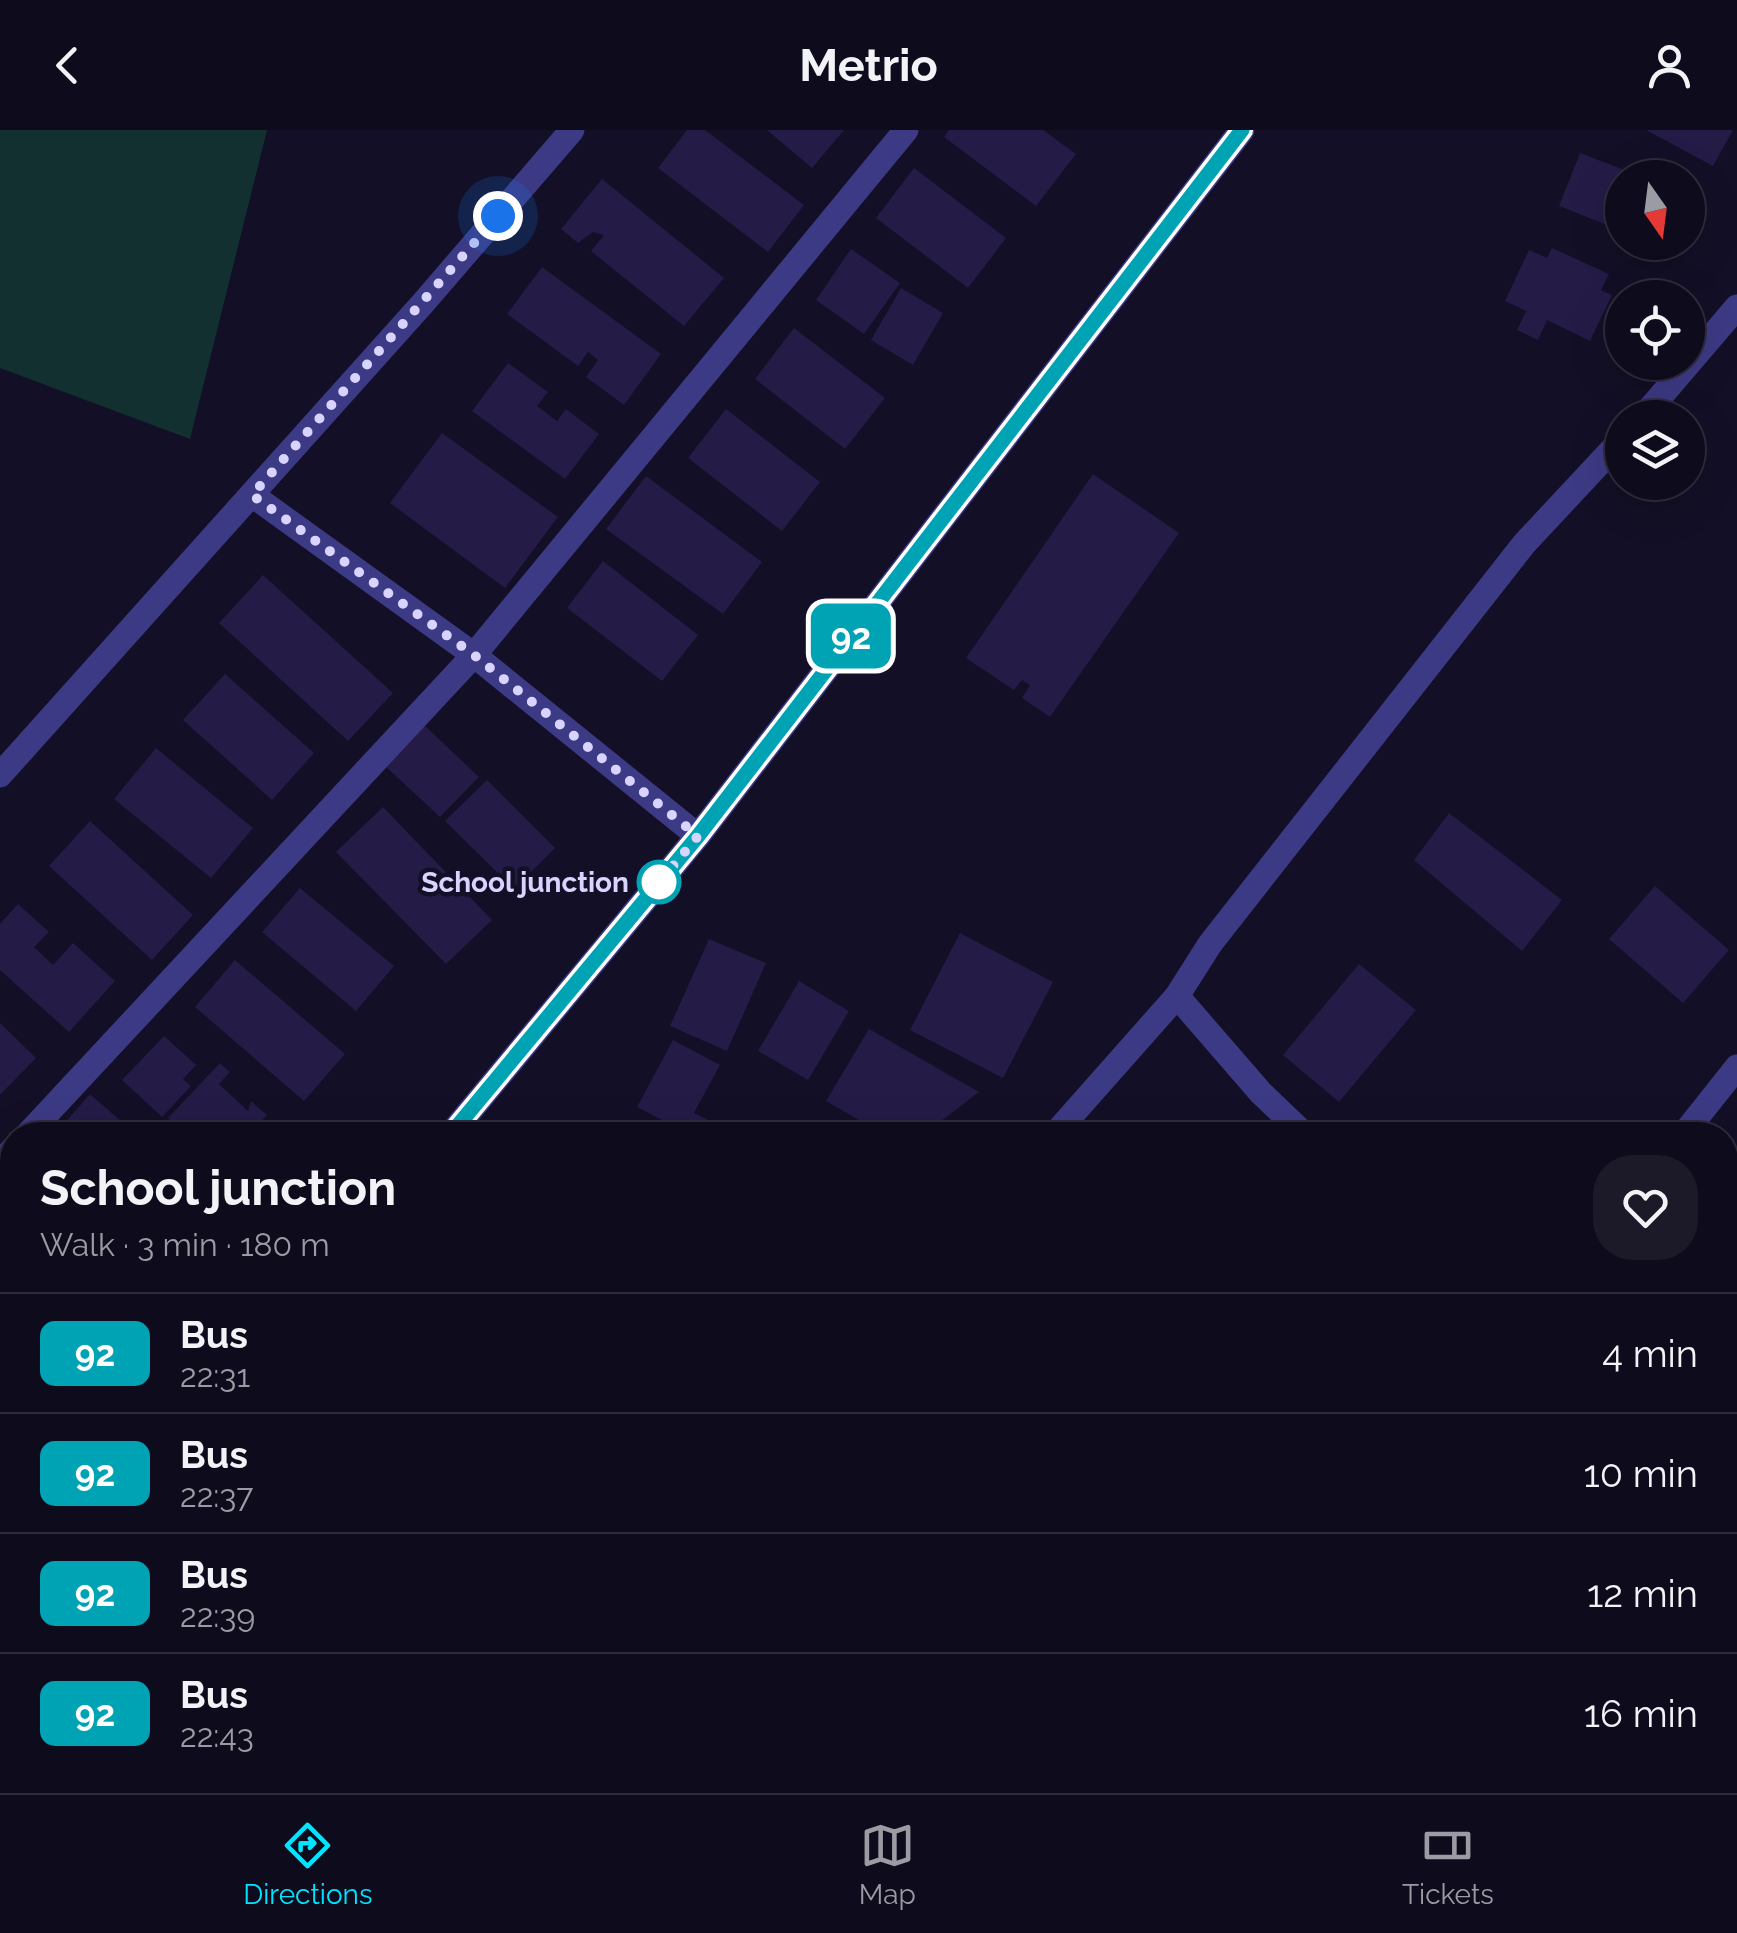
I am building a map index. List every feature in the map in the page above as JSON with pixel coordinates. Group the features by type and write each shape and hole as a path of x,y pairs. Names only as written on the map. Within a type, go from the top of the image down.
{"street":[{"path":"0,774 252,495 572,130"},
{"path":"39,1122 474,655 906,130"},
{"path":"461,1122 698,836 1242,130"},
{"path":"1657,400 1737,307"},
{"path":"1066,1122 1177,996 1210,944 1524,544 1605,457"},
{"path":"252,495 474,655 698,836"},
{"path":"1177,996 1260,1093 1291,1122"},
{"path":"1693,1122 1737,1067"}],"green space":[{"path":"0,130 267,130 190,439 0,368"}],"building":[{"path":"687,130 705,130 804,205 768,252 658,168"},
{"path":"767,130 844,130 812,168"},
{"path":"949,130 1043,130 1076,154 1036,206 944,137"},
{"path":"1646,130 1733,130 1713,166"},
{"path":"1580,153 1605,163 1605,224 1559,206"},
{"path":"914,168 1006,238 968,288 876,218"},
{"path":"602,179 724,278 684,326 591,251 604,235 593,232 578,243 561,229"},
{"path":"1552,248 1609,274 1601,290 1605,292 1605,310 1590,341 1547,320 1538,340 1517,330 1526,311 1505,301 1529,250 1547,258"},
{"path":"851,249 900,283 864,334 816,300"},
{"path":"542,267 661,354 624,405 586,377 598,360 588,352 578,366 507,314"},
{"path":"901,288 943,313 913,365 871,340"},
{"path":"794,328 885,398 845,449 755,379"},
{"path":"508,363 548,392 537,406 557,421 566,409 599,434 565,479 472,411"},
{"path":"726,409 820,482 782,531 688,458"},
{"path":"442,433 558,517 505,588 390,503"},
{"path":"1093,474 1179,533 1050,717 1022,698 1030,685 1022,680 1014,690 966,658"},
{"path":"646,476 762,562 723,614 606,529"},
{"path":"603,561 698,635 662,681 567,608"},
{"path":"263,575 393,693 348,741 219,623"},
{"path":"225,674 314,753 272,800 183,720"},
{"path":"423,724 479,777 440,817 384,765"},
{"path":"156,748 253,828 211,878 114,799"},
{"path":"487,780 555,848 514,889 445,821"},
{"path":"383,807 492,920 446,964 336,852"},
{"path":"1449,813 1562,900 1522,951 1414,860"},
{"path":"90,821 193,915 152,960 49,866"},
{"path":"1655,886 1729,950 1683,1003 1609,939"},
{"path":"300,888 394,966 356,1011 262,932"},
{"path":"18,904 49,932 34,947 53,965 73,943 115,981 69,1032 0,970 0,924"},
{"path":"960,933 1053,982 1003,1078 910,1030"},
{"path":"709,939 766,963 727,1051 670,1026"},
{"path":"235,960 345,1054 304,1101 195,1007"},
{"path":"1359,964 1416,1010 1339,1102 1283,1055"},
{"path":"799,981 849,1011 808,1080 758,1051"},
{"path":"0,1023 36,1058 0,1095"},
{"path":"869,1029 979,1092 940,1122 862,1122 826,1101"},
{"path":"164,1036 196,1065 183,1079 191,1086 162,1117 122,1080"},
{"path":"673,1040 720,1065 694,1113 712,1122 666,1122 637,1107"},
{"path":"220,1063 230,1072 219,1084 248,1111 251,1101 267,1115 261,1122 172,1122 168,1118"},
{"path":"90,1094 122,1122 65,1122"}],"bus line":[{"name":"92","path":"461,1122 698,836 1242,130"}],"place":[{"name":"School junction","path":"659,882"}],"route":[{"path":"498,216 252,495 474,655 698,836 648,896 659,882"}]}
